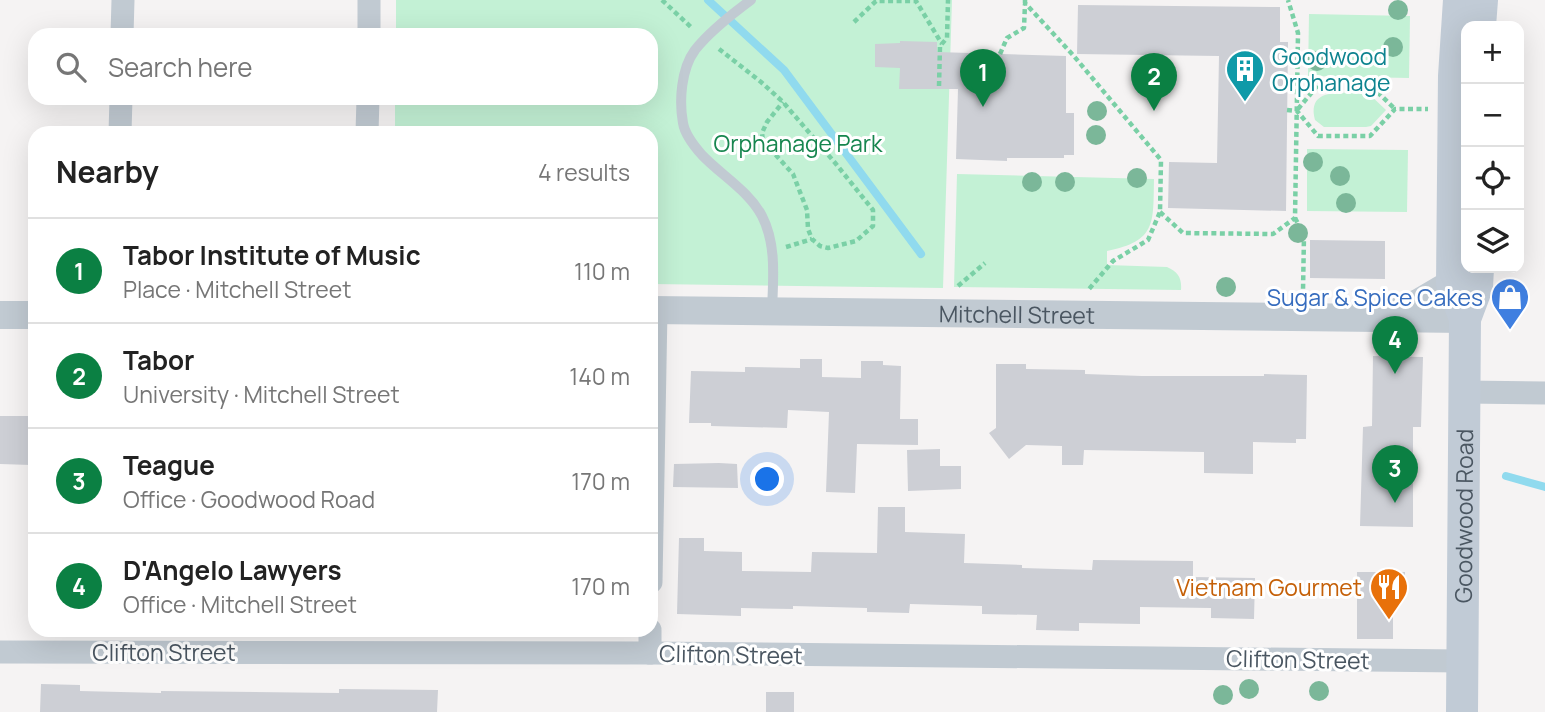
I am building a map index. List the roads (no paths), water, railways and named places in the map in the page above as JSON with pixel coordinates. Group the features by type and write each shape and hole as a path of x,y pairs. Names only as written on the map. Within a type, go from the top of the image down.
{"main road":[{"name":"Goodwood Road","path":"1462,712 1465,276 1454,76 1474,6"}],"street":[{"path":"122,28 123,0"},
{"path":"369,0 369,28"},
{"path":"120,126 121,105"},
{"path":"367,126 368,105"},
{"name":"Mitchell Street","path":"1383,317 1418,303 1465,276"},
{"name":"Mitchell Street","path":"658,310 772,311 933,306 1087,314 1465,318"},
{"path":"0,316 28,315"},
{"path":"1465,392 1545,393"},
{"path":"650,637 650,653"},
{"name":"Clifton Street","path":"0,652 650,653 1462,661"}],"lane":[{"path":"748,2 694,52 682,90 683,124 702,154 753,202 768,228 772,251 772,311"}],"waterway":[{"path":"708,0 784,70 921,254"},
{"path":"1506,476 1545,487"}],"place":[{"name":"Goodwood Orphanage","path":"1245,103"},
{"name":"Tabor Institute of Music","path":"983,107"},
{"name":"Tabor","path":"1154,111"},
{"name":"Sugar & Spice Cakes","path":"1510,331"},
{"name":"D'Angelo Lawyers","path":"1395,374"},
{"name":"Teague","path":"1395,503"},
{"name":"Vietnam Gourmet","path":"1389,621"}],"park label":[{"name":"Orphanage Park","path":"798,143"}]}
